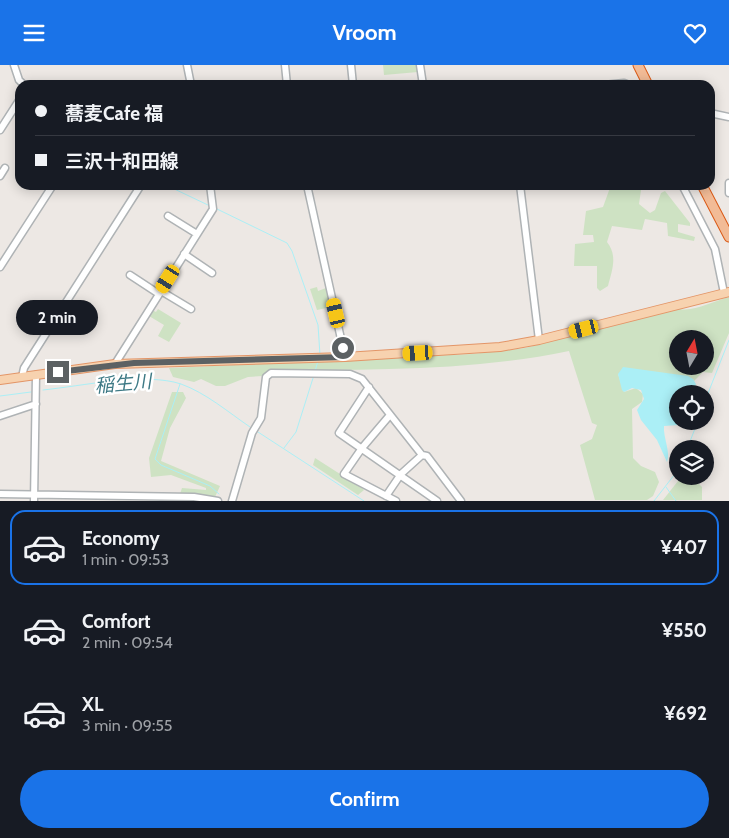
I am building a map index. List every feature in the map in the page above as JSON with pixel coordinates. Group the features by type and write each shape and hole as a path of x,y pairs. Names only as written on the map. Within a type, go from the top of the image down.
{"highway":[{"path":"638,65 646,80"},
{"path":"705,190 729,237"}],"main road":[{"path":"0,380 115,364 345,357 482,349 538,340 726,293"}],"street":[{"path":"14,65 20,80"},
{"path":"187,65 190,80"},
{"path":"285,65 286,80"},
{"path":"351,65 352,80"},
{"path":"420,65 422,80"},
{"path":"0,131 15,107"},
{"path":"715,114 729,117"},
{"path":"0,175 5,168"},
{"path":"729,183 729,193"},
{"path":"0,267 50,190"},
{"path":"22,377 24,368 138,190"},
{"path":"115,364 213,209 211,190"},
{"path":"308,190 345,357"},
{"path":"521,190 538,340"},
{"path":"685,190 715,249 726,293"},
{"path":"168,216 197,234"},
{"path":"184,255 212,273"},
{"path":"130,275 191,309"},
{"path":"232,501 252,433 262,418 266,377 268,374 350,373 356,375 369,387 422,455 427,456 461,501"},
{"path":"34,497 36,375"},
{"path":"369,387 339,433 401,474 437,501"},
{"path":"0,416 36,404"},
{"path":"390,415 362,448 344,474 396,501"},
{"path":"386,496 401,474 422,455"},
{"path":"0,494 34,497 194,497 218,501"}],"green space":[{"path":"383,65 417,65 418,72 384,75"},
{"path":"609,190 641,190 639,204 650,213 655,210 661,193 665,191 690,223 690,226 678,224 678,232 695,237 694,241 668,236 667,223 645,219 642,230 612,226 607,242 613,258 612,269 608,286 600,291 597,288 597,266 574,266 575,244 594,242 593,235 583,235 586,211 603,207"},
{"path":"317,287 318,291 326,288 331,307 317,310 310,289"},
{"path":"729,297 729,333 714,368 714,330 669,330 669,375 700,375 694,381 693,379 618,374 624,392 636,388 643,394 642,402 632,409 633,458 641,466 655,472 659,482 653,496 647,500 595,500 580,445 592,439 597,425 592,423 569,351 532,358 457,366 268,371 263,376 248,377 225,386 216,386 201,379 194,382 173,377 169,368 472,354 525,348 680,309 697,308"},
{"path":"158,309 181,323 169,342 158,336 164,325 149,316 152,310 156,312"},
{"path":"172,392 183,392 186,398 170,428 161,461 220,486 215,497 180,494 182,488 206,490 206,488 171,475 151,477 149,458"},
{"path":"315,458 364,490 358,495 313,465"},
{"path":"675,485 700,485 702,487 702,500 663,500"}],"water":[{"path":"623,367 669,373 669,375 688,376 696,384 669,385 669,426 664,426 668,454 667,462 657,440 641,420 637,410 644,399 641,390 632,388 624,392 618,374"}],"waterway":[{"path":"11,65 15,79"},
{"path":"176,190 210,206"},
{"path":"217,209 287,243 292,251 318,325 320,355"},
{"name":"稲生川","path":"711,385 729,340"},
{"path":"315,371 318,361"},
{"path":"284,448 296,432 314,375"},
{"name":"稲生川","path":"43,390 132,380 150,379 166,381 181,384 199,392 250,427"},
{"path":"180,384 155,459 161,465 210,486 219,494"},
{"name":"稲生川","path":"0,396 31,392"},
{"name":"稲生川","path":"691,440 694,430"},
{"name":"稲生川","path":"258,432 364,501"},
{"name":"稲生川","path":"654,501 669,482"},
{"path":"666,487 676,501"}],"route":[{"path":"58,372 115,364 153,362 345,357 343,348"}]}
